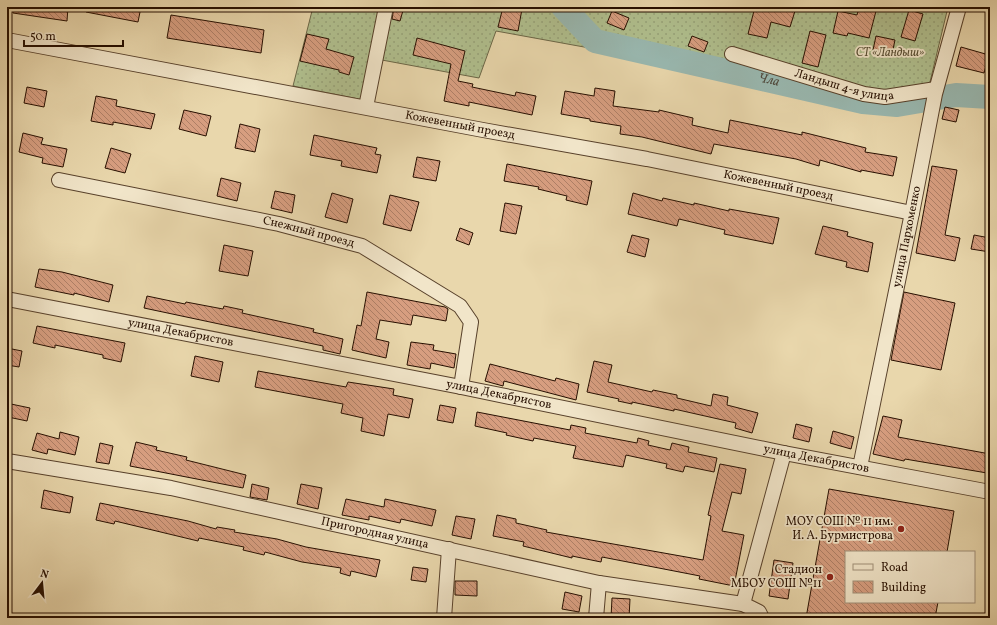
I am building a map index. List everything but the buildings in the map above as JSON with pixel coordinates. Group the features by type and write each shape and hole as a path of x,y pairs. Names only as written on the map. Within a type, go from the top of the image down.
{"street":[{"path":"366,107 386,7"},
{"name":"улица Пархоменко","path":"860,467 912,213 935,91 959,7"},
{"name":"Кожевенный проезд","path":"7,40 482,130 647,159 912,213"},
{"name":"Ландыш 4-я улица","path":"732,54 864,94 885,97 935,91"},
{"name":"Снежный проезд","path":"60,180 279,224 362,246 460,306 471,322 461,387"},
{"name":"улица Декабристов","path":"7,299 461,387 784,453 990,492"},
{"path":"762,618 759,612 743,604 784,453"},
{"name":"Пригородная улица","path":"7,461 171,488 599,583 743,604"},
{"path":"444,618 449,549"},
{"path":"596,618 599,583"}],"green space":[{"name":"СТ «Ландыш»","path":"313,7 948,7 924,107 764,71 661,61 496,31 479,78 371,58 364,100 293,86"}],"waterway":[{"name":"Чла","path":"563,7 595,41 863,102 897,105 956,95 990,97"}],"place":[{"name":"МОУ СОШ № 11 им. И. А. Бурмистрова","path":"901,529"},
{"name":"Стадион МБОУ СОШ №11","path":"830,577"}]}
